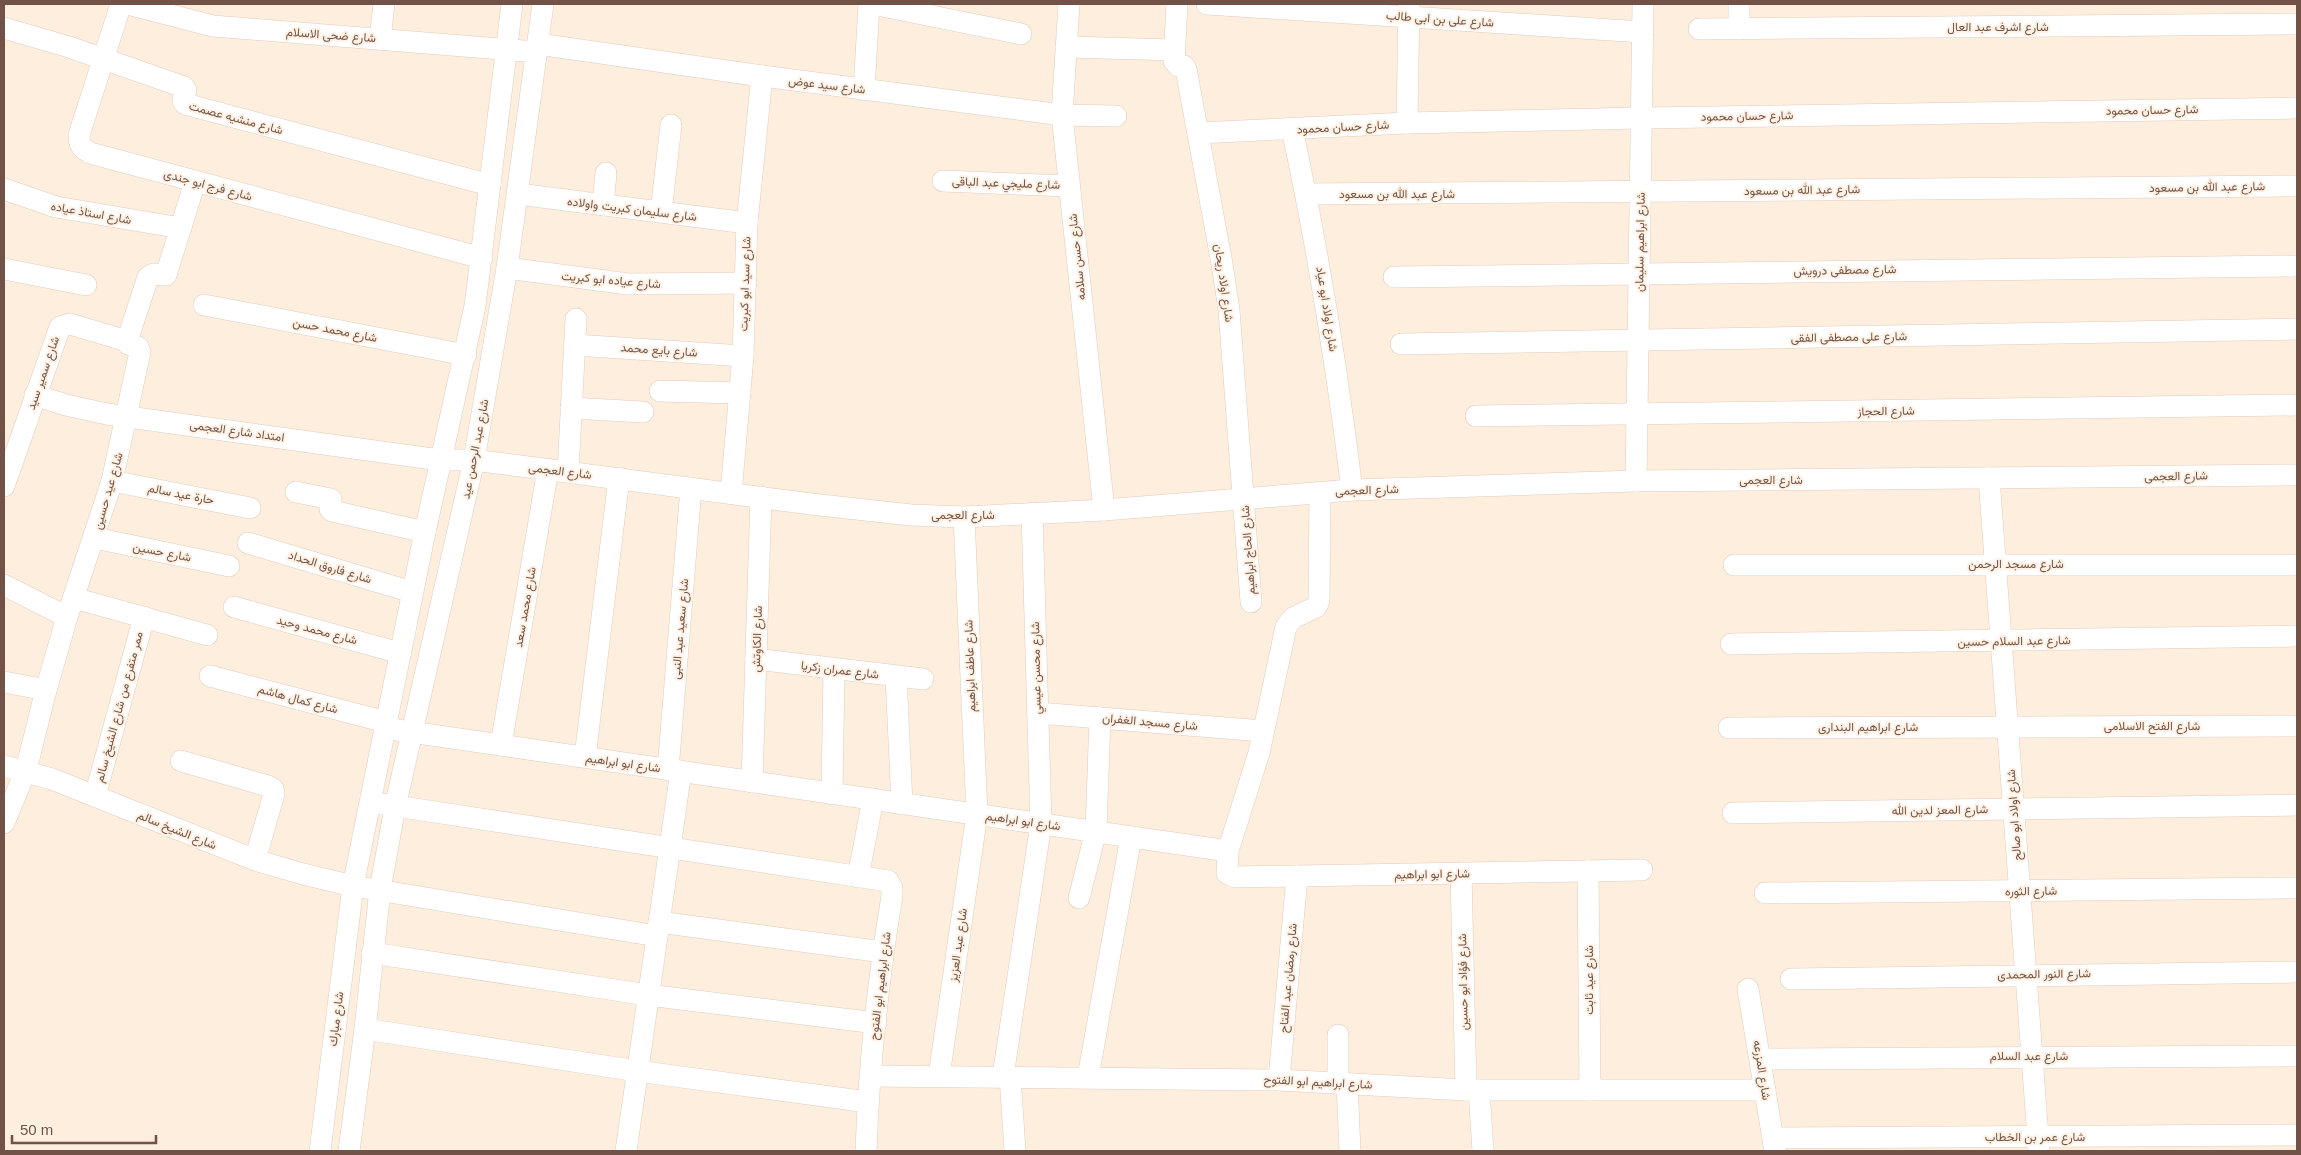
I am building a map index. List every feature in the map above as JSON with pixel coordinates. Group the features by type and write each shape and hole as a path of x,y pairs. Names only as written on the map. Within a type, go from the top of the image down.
{"street":[{"name":"شارع فرج ابو جندى","path":"121,4 79,134 79,142 82,149 90,153 195,182 482,258"},
{"name":"شارع ضحى الاسلام","path":"128,4 213,26 507,49 537,48"},
{"path":"380,39 384,4"},
{"path":"353,886 440,460 466,355 482,258 512,4"},
{"name":"شارع عبد الرحمن عيد","path":"380,890 395,807 474,460 507,268 543,4"},
{"path":"864,90 870,4 1021,34"},
{"name":"شارع حسن سلامه","path":"1069,4 1062,115 1104,510"},
{"path":"1066,47 1175,50 1177,4"},
{"name":"شارع على بن ابى طالب","path":"1207,4 1409,10 1643,32"},
{"name":"شارع ابراهيم سليمان","path":"1636,481 1643,4"},
{"path":"1739,4 1739,29"},
{"path":"1407,123 1409,10"},
{"name":"شارع اشرف عبد العال","path":"1699,29 2297,24"},
{"name":"شارع منشيه عصمت","path":"4,28 184,87 186,90 183,101 185,104 490,185"},
{"name":"شارع سيد عوض","path":"537,48 1062,115 1116,116"},
{"name":"شارع اولاد ريحان","path":"1175,50 1175,64 1184,66 1186,69 1229,310 1244,498"},
{"name":"شارع سيد ابو كبريت","path":"731,493 743,356 747,223 762,76"},
{"name":"شارع حسان محمود","path":"1198,133 1407,123 2297,108"},
{"path":"661,212 671,124"},
{"name":"شارع اولاد ابو عياد","path":"1292,130 1325,292 1352,490"},
{"path":"603,205 606,173"},
{"name":"شارع مليجي عبد الباقى","path":"943,181 1069,186"},
{"path":"127,341 148,277 153,274 166,275 195,182"},
{"name":"شارع عبد الله بن مسعود","path":"1306,194 2297,186"},
{"name":"شارع استاذ عياده","path":"4,189 56,207 181,228"},
{"name":"شارع سليمان كبريت واولاده","path":"518,194 747,223"},
{"name":"شارع مصطفى درويش","path":"1394,277 2297,266"},
{"name":"شارع عياده ابو كبريت","path":"507,268 628,284 746,283"},
{"path":"4,269 86,285"},
{"name":"شارع محمد حسن","path":"204,305 466,355"},
{"path":"558,470 571,408 576,319"},
{"name":"شارع سمير سيد","path":"4,486 34,395 60,327 70,324 127,341"},
{"name":"شارع على مصطفى الفقى","path":"1401,344 2297,329"},
{"name":"شارع عيد حسين","path":"4,823 26,770 46,690 70,608 95,538 112,481 128,416 140,350 127,343 127,341"},
{"name":"شارع بايع محمد","path":"574,345 743,356"},
{"path":"660,391 740,393"},
{"name":"امتداد شارع العجمى","path":"34,395 86,410 440,460"},
{"name":"شارع الحجاز","path":"1476,416 2297,405"},
{"path":"571,408 643,412"},
{"name":"شارع العجمى","path":"440,460 474,460 861,510 964,517 1104,510 1352,490 1636,481 2297,474"},
{"name":"شارع محمد سعد","path":"501,745 558,470"},
{"path":"585,757 619,478"},
{"name":"شارع اولاد ابو صالح","path":"1989,478 2039,1144"},
{"name":"حارة عيد سالم","path":"112,481 250,508"},
{"name":"شارع سعيد عبد النبى","path":"626,1151 670,847 691,488"},
{"path":"296,492 331,499 330,509 332,510 425,532"},
{"path":"1228,851 1259,753 1286,627 1293,618 1316,607 1319,601 1320,492"},
{"name":"شارع الكاوتش","path":"752,782 761,497"},
{"name":"شارع الحاج ابراهيم","path":"1244,498 1252,602"},
{"name":"شارع محسن عيسي","path":"1015,1151 1007,1076 1040,824 1032,513"},
{"name":"شارع عاطف ابراهيم","path":"964,517 976,814"},
{"name":"شارع حسين","path":"95,538 229,566"},
{"name":"شارع فاروق الحداد","path":"248,543 412,592"},
{"name":"شارع مسجد الرحمن","path":"1734,565 2297,565"},
{"path":"4,585 70,608 144,617 207,635"},
{"name":"شارع محمد وحيد","path":"234,607 400,652"},
{"name":"ممر متفرع من شارع الشيخ سالم","path":"95,796 144,617"},
{"name":"شارع عبد السلام حسين","path":"1731,644 2297,636"},
{"name":"شارع عمران زكريا","path":"756,660 923,679"},
{"path":"832,794 834,669"},
{"name":"شارع كمال هاشم","path":"210,676 386,725"},
{"path":"896,676 902,804"},
{"path":"4,682 46,690"},
{"name":"شارع مسجد الغفران","path":"1038,713 1263,731"},
{"path":"1079,898 1096,831 1100,718"},
{"name":"شارع ابو ابراهيم","path":"386,725 412,732 1228,851 1226,869 1231,876 1642,870"},
{"name":"شارع الفتح الاسلامى","path":"2007,726 2297,726"},
{"name":"شارع ابراهيم البندارى","path":"1729,728 2007,726"},
{"path":"181,761 273,789 274,794 255,860"},
{"name":"شارع الشيخ سالم","path":"4,766 26,770 255,860 353,886 658,929 883,952"},
{"path":"369,802 858,877 873,799"},
{"name":"شارع المعز لدين الله","path":"1733,813 2297,805"},
{"name":"شارع عبد العزيز","path":"939,1076 976,814"},
{"path":"1088,1077 1131,837"},
{"name":"شارع عيد ثابت","path":"1588,871 1590,1090"},
{"name":"شارع فؤاد ابو حسين","path":"1461,873 1472,1090 1483,1151"},
{"name":"شارع رمضان عبد الفتاح","path":"1279,1080 1297,876"},
{"name":"شارع ابراهيم ابو الفتوح","path":"858,877 888,882 892,888 883,952 868,1102 866,1151"},
{"name":"شارع مبارك","path":"320,1151 353,886"},
{"name":"شارع الثوره","path":"1765,893 2297,888"},
{"path":"349,1151 366,1029 372,953 380,890"},
{"path":"372,953 648,995 876,1024"},
{"name":"شارع النور المحمدى","path":"1791,979 2026,974 2297,972"},
{"name":"شارع المزرعه","path":"1748,989 1774,1145"},
{"path":"366,1029 637,1071 868,1102"},
{"path":"1338,1035 1350,1151"},
{"name":"شارع عبد السلام","path":"1760,1059 2297,1056"},
{"name":"شارع ابراهيم ابو الفتوح","path":"871,1076 1279,1080 1472,1090 1765,1090"},
{"name":"شارع عمر بن الخطاب","path":"1774,1145 2039,1144 2297,1135"}]}
